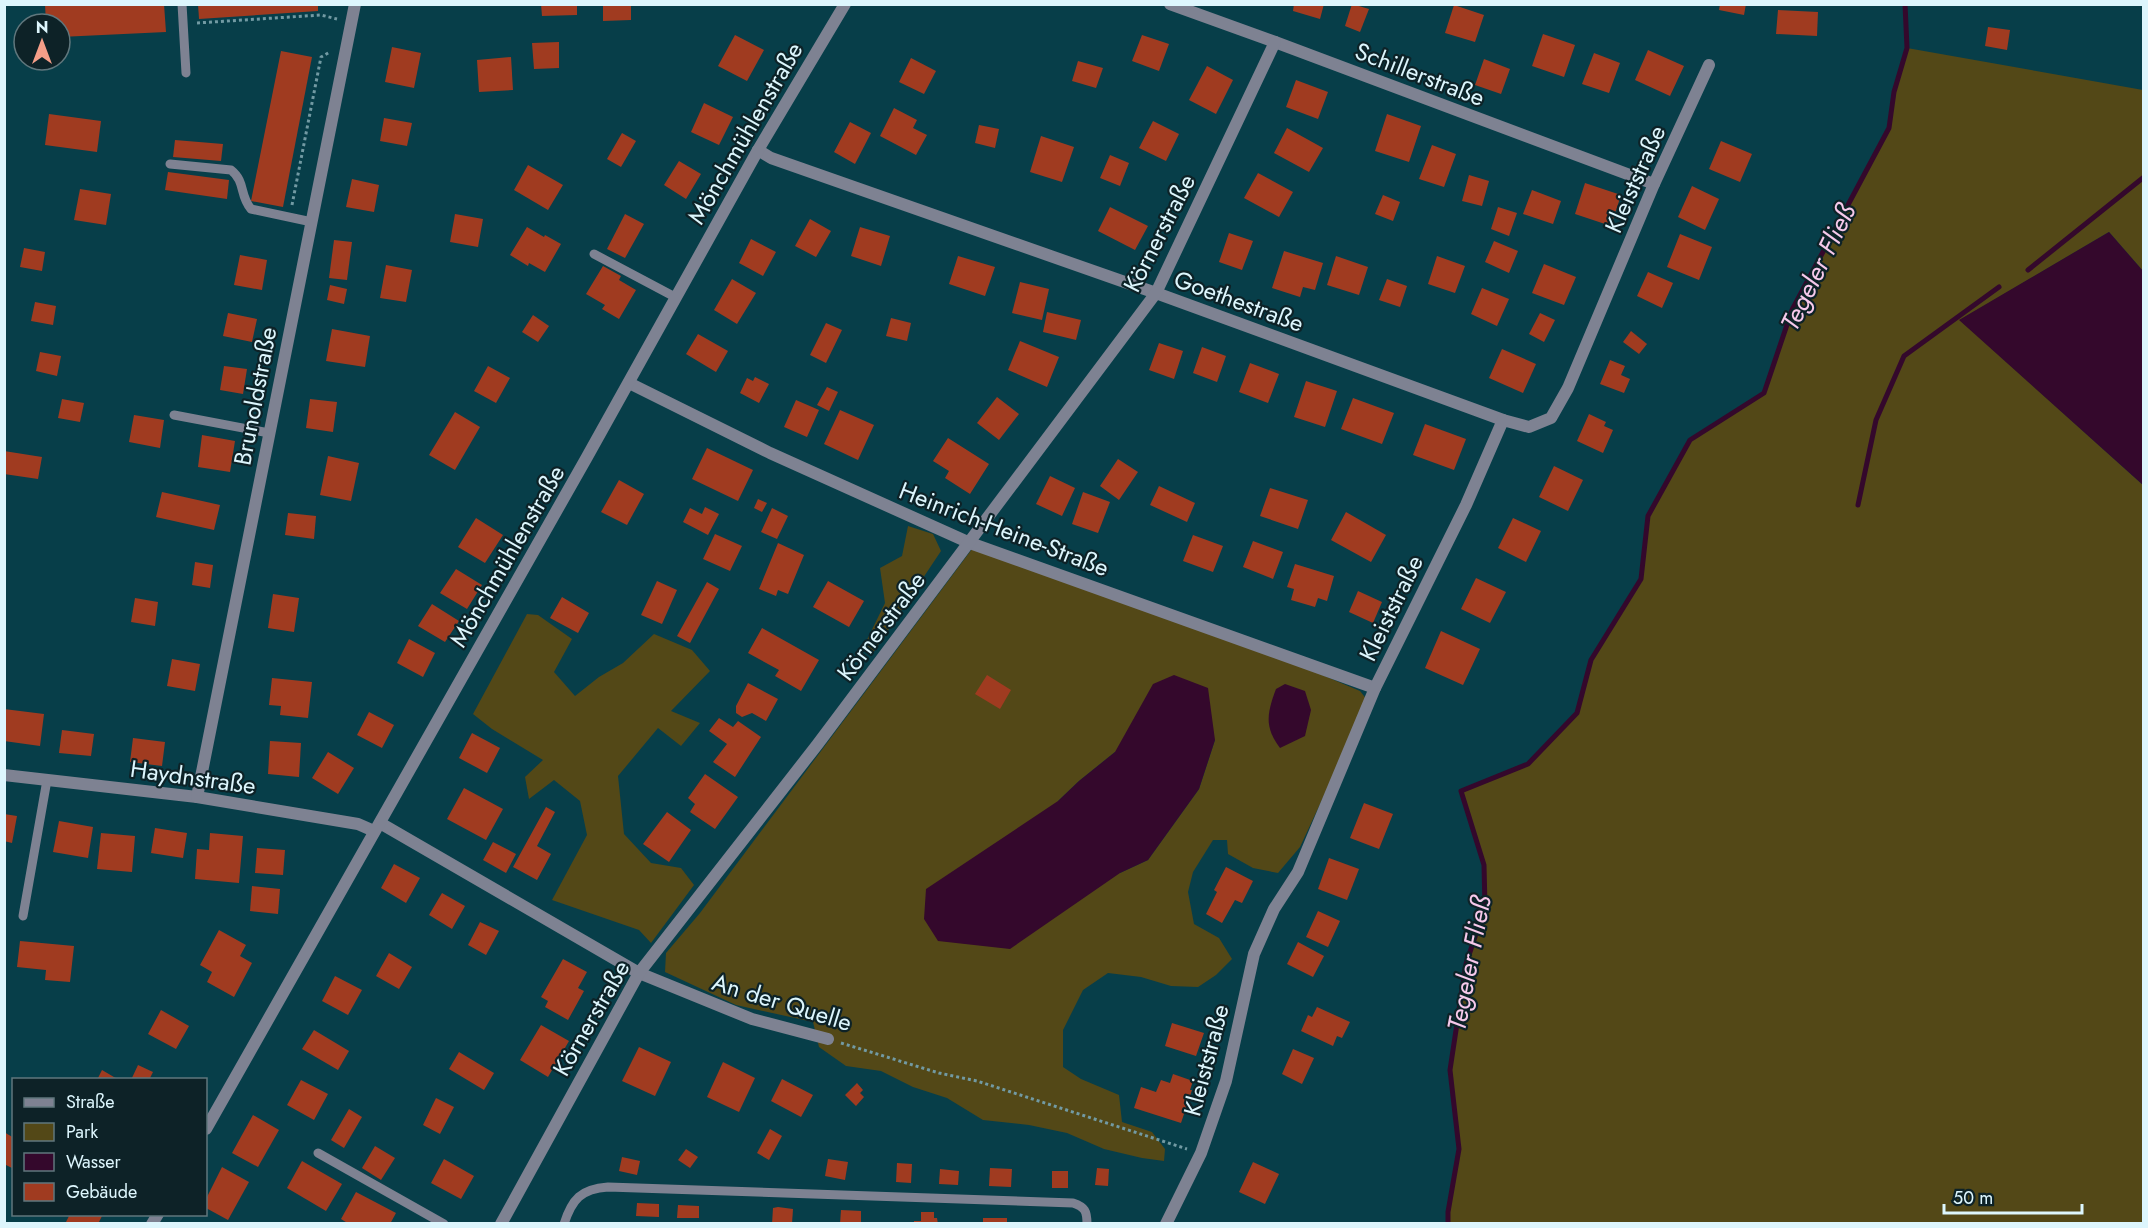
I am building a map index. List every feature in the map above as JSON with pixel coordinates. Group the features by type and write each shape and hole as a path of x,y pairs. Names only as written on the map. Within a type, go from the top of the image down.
{"street":[{"name":"Brunoldstraße","path":"197,796 355,4"},
{"name":"Mönchmühlenstraße","path":"207,1127 629,383 758,150 845,4"},
{"name":"Schillerstraße","path":"1170,4 1654,184"},
{"name":"Körnerstraße","path":"501,1224 639,973 817,745 1156,293 1275,42"},
{"name":"Kleiststraße","path":"1166,1224 1201,1153 1226,1081 1254,954 1274,909 1298,872 1375,688 1466,505 1503,420 1529,427 1551,418 1568,388 1654,184 1709,65"},
{"name":"Goethestraße","path":"758,150 771,158 1156,293 1503,420"},
{"name":"Heinrich-Heine-Straße","path":"629,383 771,453 970,543 1375,688"},
{"name":"Haydnstraße","path":"4,775 197,796 377,827"},
{"name":"An der Quelle","path":"377,827 639,973 752,1019 828,1039"}],"lane":[{"path":"182,4 186,72"},
{"path":"170,164 231,170 239,176 246,203 250,208 312,222"},
{"path":"594,254 675,297"},
{"path":"174,415 269,433"},
{"path":"23,916 47,780"},
{"path":"318,1153 444,1224"},
{"path":"564,1224 568,1212 584,1191 608,1187 1073,1203 1082,1206 1086,1211 1087,1224"}],"path":[{"path":"183,24 321,15 337,19"},
{"path":"292,208 321,57 339,48"},
{"name":"An der Quelle","path":"828,1039 939,1073 977,1081 1201,1153"}],"green space":[{"path":"1907,48 2143,90 2143,271 2109,232 1960,320 2143,485 2143,1223 1448,1224 1459,1149 1450,1070 1466,964 1485,907 1484,865 1461,791 1528,764 1577,713 1591,660 1641,579 1648,516 1690,440 1764,393 1792,310 1889,128 1894,92"},
{"path":"908,526 933,534 941,551 873,653 862,650 885,603 880,568 902,556"},
{"path":"972,549 1301,666 1360,691 1368,701 1300,847 1278,873 1253,868 1228,854 1227,840 1213,840 1193,872 1188,892 1194,924 1219,938 1232,959 1216,975 1198,987 1171,986 1141,977 1108,973 1083,990 1063,1030 1063,1067 1081,1079 1119,1095 1122,1122 1152,1132 1165,1149 1164,1161 1104,1149 1067,1133 1029,1125 983,1120 947,1098 913,1087 881,1071 846,1066 819,1047 813,1022 736,1005 665,972 666,953 700,913","holes":["1215,740 1199,789 1148,860 1120,873 1058,801 1115,752"]},
{"path":"527,614 538,615 572,639 554,672 575,696 599,677 623,663 654,634 692,650 710,671 671,711 700,723 681,746 658,728 618,776 624,834 651,863 681,868 694,885 651,943 639,930 552,900 587,835 580,801 554,780 529,799 525,777 543,760 492,729 473,714"}],"water":[{"path":"2109,232 2143,271 2143,485 1959,320"},
{"path":"1174,675 1208,688 1215,740 1199,789 1148,860 1120,873 1010,949 938,941 924,919 926,889 1058,801 1115,752 1153,684"},
{"path":"1285,684 1305,691 1311,710 1305,736 1280,748 1271,733 1269,713 1276,689"}],"building":[{"path":"45,4 164,4 166,32 72,36 72,12 45,12"},
{"path":"198,4 318,4 318,11 199,19"},
{"path":"541,4 577,4 577,15 542,16"},
{"path":"603,4 631,4 631,20 603,21"},
{"path":"1294,4 1324,4 1320,19 1293,11"},
{"path":"1352,4 1369,9 1360,32 1345,26"},
{"path":"1720,4 1746,4 1744,15 1719,10"},
{"path":"1454,5 1484,15 1475,42 1445,33"},
{"path":"1778,10 1818,12 1817,36 1776,34"},
{"path":"1988,27 2010,30 2007,50 1985,46"},
{"path":"1543,34 1575,45 1564,77 1532,66"},
{"path":"735,35 764,50 747,81 718,66"},
{"path":"1142,35 1169,44 1159,71 1132,61"},
{"path":"559,42 559,68 534,69 532,43"},
{"path":"392,47 421,53 414,88 385,82"},
{"path":"1648,50 1684,66 1670,96 1635,80"},
{"path":"281,51 312,57 283,207 251,201"},
{"path":"1594,53 1620,63 1609,93 1582,84"},
{"path":"511,57 513,90 479,92 477,60"},
{"path":"911,58 936,71 924,94 899,82"},
{"path":"1484,59 1510,69 1501,94 1475,85"},
{"path":"1078,61 1103,68 1096,88 1072,81"},
{"path":"1207,66 1233,80 1216,114 1189,100"},
{"path":"1296,80 1328,92 1318,119 1286,107"},
{"path":"704,103 733,117 719,145 691,132"},
{"path":"894,108 917,120 913,128 927,135 916,155 880,136"},
{"path":"49,114 101,121 97,152 45,145"},
{"path":"1387,114 1421,126 1409,162 1375,151"},
{"path":"384,118 412,123 407,146 380,141"},
{"path":"1153,121 1179,134 1166,161 1139,148"},
{"path":"850,122 871,133 855,164 834,152"},
{"path":"979,125 999,129 995,148 975,143"},
{"path":"1287,128 1323,148 1309,172 1274,153"},
{"path":"622,133 636,141 621,167 607,159"},
{"path":"1041,136 1074,147 1062,182 1030,172"},
{"path":"175,140 223,144 221,161 173,157"},
{"path":"1721,141 1752,154 1740,182 1709,169"},
{"path":"1432,145 1456,154 1444,187 1419,179"},
{"path":"1110,155 1129,163 1120,186 1100,178"},
{"path":"679,161 701,174 686,199 664,185"},
{"path":"528,165 563,185 548,210 514,190"},
{"path":"168,172 229,180 227,199 165,190"},
{"path":"1258,173 1293,192 1279,217 1244,198"},
{"path":"1469,175 1489,181 1482,206 1462,201"},
{"path":"352,179 379,185 374,212 346,207"},
{"path":"1585,183 1621,195 1611,226 1575,214"},
{"path":"1692,186 1719,199 1705,230 1678,217"},
{"path":"80,189 111,194 106,225 74,220"},
{"path":"1532,190 1561,201 1553,224 1523,214"},
{"path":"1383,195 1400,202 1393,221 1375,214"},
{"path":"1110,207 1148,226 1135,250 1098,231"},
{"path":"1498,207 1517,213 1509,236 1491,229"},
{"path":"455,214 483,219 478,247 450,242"},
{"path":"625,214 644,224 625,258 607,249"},
{"path":"810,219 831,231 816,257 795,246"},
{"path":"527,227 561,244 545,272 529,263 528,266 510,255"},
{"path":"860,227 890,236 881,266 851,256"},
{"path":"1229,233 1253,241 1242,270 1219,262"},
{"path":"1680,234 1712,247 1699,280 1667,267"},
{"path":"751,239 776,252 763,276 739,263"},
{"path":"334,240 352,242 347,280 329,278"},
{"path":"1494,241 1518,251 1509,273 1485,262"},
{"path":"24,248 45,252 42,271 20,267"},
{"path":"1284,251 1323,263 1315,290 1303,287 1300,297 1272,288"},
{"path":"240,255 267,260 262,290 234,285"},
{"path":"958,256 995,267 985,296 949,284"},
{"path":"1336,256 1368,267 1359,295 1327,285"},
{"path":"1437,256 1465,266 1455,293 1428,284"},
{"path":"1544,264 1576,277 1564,305 1532,293"},
{"path":"386,265 412,270 406,302 380,298"},
{"path":"603,266 621,276 619,280 636,290 619,319 602,309 605,305 586,294"},
{"path":"1648,272 1673,283 1662,308 1637,296"},
{"path":"732,279 756,293 737,324 714,310"},
{"path":"1387,279 1407,286 1400,307 1379,300"},
{"path":"1020,282 1049,289 1042,320 1012,313"},
{"path":"330,285 347,289 344,304 327,300"},
{"path":"1482,288 1509,299 1497,326 1471,314"},
{"path":"35,302 56,306 53,325 31,321"},
{"path":"1047,312 1081,320 1076,340 1043,332"},
{"path":"228,313 257,319 252,342 223,336"},
{"path":"1540,313 1555,320 1544,342 1529,334"},
{"path":"533,315 549,326 538,342 522,332"},
{"path":"891,318 911,323 907,341 886,336"},
{"path":"826,323 842,330 826,363 810,355"},
{"path":"332,329 370,336 365,367 326,361"},
{"path":"1631,331 1647,344 1639,354 1623,342"},
{"path":"698,334 728,351 716,372 686,354"},
{"path":"1020,341 1059,357 1047,387 1008,370"},
{"path":"1159,343 1183,351 1174,379 1149,370"},
{"path":"1202,347 1226,356 1217,382 1193,373"},
{"path":"1502,349 1536,364 1523,393 1489,378"},
{"path":"40,352 61,356 57,376 36,371"},
{"path":"1610,360 1625,366 1621,375 1630,379 1624,393 1600,384"},
{"path":"1250,363 1279,374 1268,403 1239,392"},
{"path":"224,366 247,369 243,394 220,390"},
{"path":"488,366 510,378 496,403 474,391"},
{"path":"755,377 769,384 759,403 740,393 747,378 753,381"},
{"path":"1306,381 1337,391 1325,427 1294,417"},
{"path":"827,387 838,392 829,411 817,405"},
{"path":"997,397 1019,414 999,440 977,423"},
{"path":"1353,398 1394,413 1382,444 1341,429"},
{"path":"62,399 84,403 80,422 58,418"},
{"path":"310,399 337,402 333,432 306,428"},
{"path":"796,400 819,410 807,437 784,427"},
{"path":"840,410 874,425 858,460 824,444"},
{"path":"455,412 480,427 455,470 429,455"},
{"path":"1589,414 1606,422 1604,426 1613,430 1603,453 1577,441"},
{"path":"134,415 164,420 160,448 129,442"},
{"path":"1425,424 1466,439 1454,470 1413,455"},
{"path":"202,435 235,441 230,472 198,467"},
{"path":"948,438 989,464 970,494 945,478 949,471 933,461"},
{"path":"707,448 753,470 738,501 692,479"},
{"path":"4,451 42,457 38,479 4,474"},
{"path":"328,456 359,463 351,501 320,495"},
{"path":"1118,459 1138,472 1119,500 1100,486"},
{"path":"1554,466 1583,480 1568,511 1539,497"},
{"path":"1050,476 1075,488 1062,516 1036,504"},
{"path":"619,480 644,494 627,525 601,512"},
{"path":"1159,486 1195,503 1187,522 1150,505"},
{"path":"1270,488 1308,500 1298,529 1260,516"},
{"path":"162,492 220,505 214,530 156,517"},
{"path":"1083,492 1110,502 1098,533 1072,524"},
{"path":"758,499 767,503 762,512 754,508"},
{"path":"705,507 719,514 708,535 683,522 690,508 702,514"},
{"path":"772,508 788,516 777,539 761,532"},
{"path":"1346,512 1386,535 1371,562 1331,540"},
{"path":"288,513 316,516 314,539 285,535"},
{"path":"476,518 503,535 485,563 458,547"},
{"path":"1513,518 1541,531 1526,562 1498,548"},
{"path":"715,534 742,546 730,571 703,559"},
{"path":"1193,535 1223,546 1213,572 1183,561"},
{"path":"1253,541 1283,552 1273,579 1243,567"},
{"path":"778,543 804,555 788,594 778,590 776,596 759,589"},
{"path":"195,562 213,565 210,588 192,585"},
{"path":"1295,564 1334,576 1327,601 1318,598 1315,607 1291,600 1294,589 1287,587"},
{"path":"456,569 482,585 467,609 440,593"},
{"path":"1476,578 1506,592 1490,623 1461,609"},
{"path":"657,581 677,590 662,624 641,615"},
{"path":"828,581 864,601 849,627 813,607"},
{"path":"707,582 719,589 690,643 677,636"},
{"path":"1358,591 1382,602 1373,623 1349,612"},
{"path":"273,594 299,598 294,632 268,628"},
{"path":"562,597 589,613 578,633 550,618"},
{"path":"135,598 158,602 155,626 131,622"},
{"path":"432,604 459,621 445,642 418,626"},
{"path":"762,628 819,660 801,691 775,676 779,670 748,653"},
{"path":"1441,631 1480,649 1463,685 1425,668"},
{"path":"409,639 435,653 423,677 397,663"},
{"path":"172,659 200,664 195,691 167,686"},
{"path":"987,675 1011,690 1000,709 975,694"},
{"path":"272,678 312,682 308,718 280,715 281,706 269,705"},
{"path":"748,683 778,699 766,721 752,713 742,717 736,713 736,706"},
{"path":"4,709 44,714 40,746 4,741"},
{"path":"369,712 394,725 382,748 357,735"},
{"path":"719,718 733,727 738,721 761,737 735,777 713,762 727,744 709,731"},
{"path":"62,730 94,734 91,756 59,753"},
{"path":"472,733 500,748 487,773 459,758"},
{"path":"133,738 165,742 162,766 130,762"},
{"path":"270,741 301,743 299,777 268,774"},
{"path":"328,752 354,768 338,794 312,778"},
{"path":"705,774 738,797 715,829 690,812 695,804 688,798"},
{"path":"464,788 503,809 486,840 447,819"},
{"path":"1364,803 1393,814 1379,849 1350,838"},
{"path":"546,807 555,812 537,846 551,854 537,880 513,867"},
{"path":"667,812 691,830 669,862 643,844"},
{"path":"4,814 17,816 12,843 4,841"},
{"path":"59,821 93,827 88,858 53,852"},
{"path":"155,828 187,833 183,858 151,853"},
{"path":"101,833 135,836 132,872 97,869"},
{"path":"210,833 243,836 239,883 195,879 197,849 209,850"},
{"path":"493,842 516,854 506,873 483,860"},
{"path":"257,848 285,850 283,875 255,873"},
{"path":"1329,858 1359,869 1347,900 1318,889"},
{"path":"394,864 420,878 406,903 381,888"},
{"path":"1226,867 1253,881 1242,903 1235,900 1222,923 1206,914 1217,892 1214,890"},
{"path":"252,886 280,889 278,914 250,911"},
{"path":"442,893 465,906 452,929 429,915"},
{"path":"1318,911 1340,921 1328,947 1306,937"},
{"path":"480,922 499,931 486,955 468,945"},
{"path":"219,930 246,945 240,956 252,963 234,997 207,982 212,972 200,965"},
{"path":"20,941 74,946 70,982 45,980 46,970 17,967"},
{"path":"1298,942 1324,956 1313,977 1287,964"},
{"path":"389,953 412,967 399,989 376,976"},
{"path":"563,959 587,972 578,988 584,991 568,1020 545,1007 548,1001 541,997"},
{"path":"335,976 362,990 348,1015 322,1001"},
{"path":"1317,1007 1350,1022 1342,1038 1337,1036 1333,1046 1301,1031 1308,1015 1312,1017"},
{"path":"161,1010 189,1026 176,1049 148,1034"},
{"path":"1172,1023 1204,1033 1196,1056 1165,1046"},
{"path":"541,1025 569,1041 548,1077 520,1060"},
{"path":"314,1030 349,1051 338,1070 302,1049"},
{"path":"639,1047 671,1062 655,1096 622,1081"},
{"path":"1293,1049 1314,1058 1302,1084 1282,1074"},
{"path":"459,1052 494,1073 484,1090 449,1069"},
{"path":"723,1062 755,1078 739,1112 707,1097"},
{"path":"138,1065 153,1072 150,1078 132,1078"},
{"path":"102,1070 116,1078 98,1078"},
{"path":"1173,1074 1193,1081 1181,1123 1134,1108 1141,1087 1156,1092 1161,1080 1170,1083"},
{"path":"782,1079 813,1095 801,1117 771,1101"},
{"path":"301,1080 328,1094 314,1120 287,1105"},
{"path":"857,1083 863,1090 860,1093 864,1097 856,1106 845,1095"},
{"path":"436,1098 454,1107 440,1134 423,1125"},
{"path":"349,1109 362,1117 344,1148 331,1140"},
{"path":"253,1115 279,1130 258,1167 232,1153"},
{"path":"770,1129 782,1136 769,1160 757,1153"},
{"path":"4,1132 12,1137 12,1168 4,1164"},
{"path":"375,1146 395,1158 381,1180 362,1168"},
{"path":"686,1149 698,1157 690,1168 678,1160"},
{"path":"622,1157 640,1161 637,1175 619,1171"},
{"path":"444,1159 474,1176 461,1199 431,1183"},
{"path":"828,1159 848,1162 845,1180 825,1176"},
{"path":"302,1161 342,1184 326,1211 287,1188"},
{"path":"1253,1162 1279,1174 1265,1204 1239,1192"},
{"path":"897,1163 912,1164 911,1183 896,1182"},
{"path":"222,1167 249,1182 228,1220 207,1209 207,1197"},
{"path":"990,1168 1012,1169 1011,1187 989,1186"},
{"path":"1097,1168 1109,1169 1108,1186 1095,1185"},
{"path":"940,1169 959,1171 958,1185 939,1184"},
{"path":"1052,1171 1068,1171 1068,1188 1052,1188"},
{"path":"356,1192 396,1213 390,1224 349,1224 341,1219"},
{"path":"637,1203 659,1204 659,1217 636,1216"},
{"path":"678,1205 699,1206 699,1218 677,1218"},
{"path":"773,1208 793,1209 792,1224 772,1224"},
{"path":"841,1210 861,1211 861,1224 840,1224"},
{"path":"921,1212 934,1212 934,1218 937,1218 938,1224 914,1224 914,1221 921,1221"},
{"path":"69,1216 102,1216 98,1224 65,1224"},
{"path":"983,1218 1007,1218 1007,1224 983,1224"}],"waterway":[{"name":"Tegeler Fließ","path":"1448,1224 1459,1149 1450,1070 1466,964 1485,907 1484,865 1461,791 1528,764 1577,713 1591,660 1641,579 1648,516 1690,440 1764,393 1792,310 1889,128 1894,92 1907,48 1905,4"},
{"path":"2028,270 2144,177"},
{"path":"1858,505 1876,420 1904,356 1999,287"}]}
